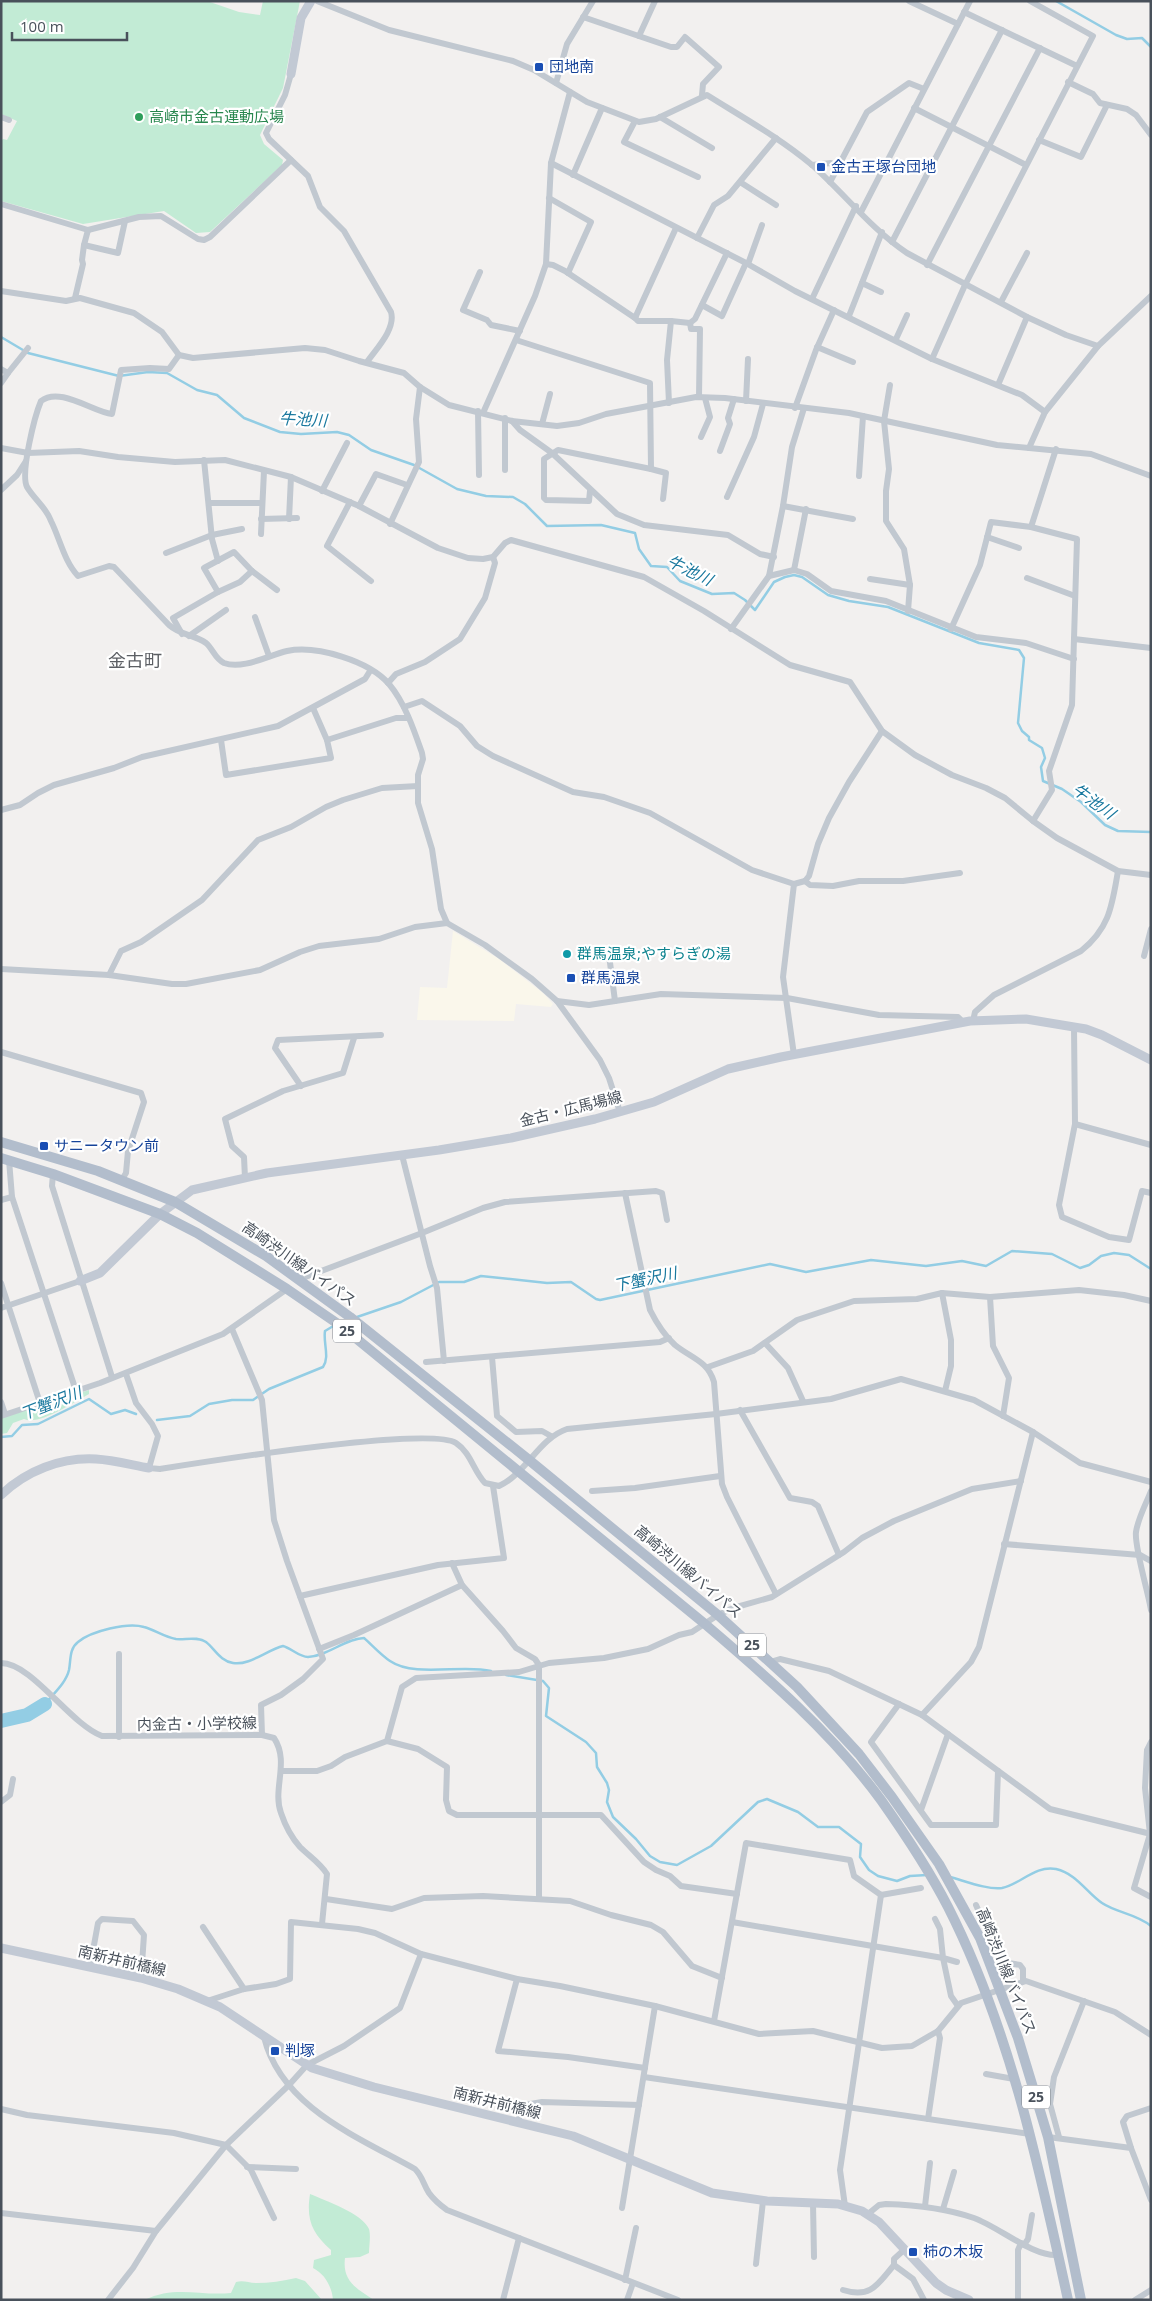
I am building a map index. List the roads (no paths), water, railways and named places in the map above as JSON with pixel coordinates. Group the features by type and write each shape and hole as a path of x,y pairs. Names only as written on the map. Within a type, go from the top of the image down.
{"main road":[{"name":"高崎渋川線バイパス","path":"1,1142 98,1171 175,1202 266,1256 300,1280 358,1323 529,1460 718,1615 797,1687 860,1754 940,1864 980,1938 1018,2038 1048,2137 1081,2300"},
{"name":"高崎渋川線バイパス","path":"5,1159 53,1174 160,1214 197,1233 287,1289 340,1326 704,1624 784,1695 850,1763 880,1799 923,1864 948,1907 985,1994 1014,2079 1030,2134 1068,2300"}],"street":[{"path":"311,1 301,18 292,74 285,95 266,133 269,139 308,176 320,207 344,231 391,312 390,329 367,362"},
{"path":"317,1 389,30 513,61 534,70 570,92 602,108 635,121 646,122 660,117 702,95 707,95 776,138 812,165 892,242 927,264 1027,317 1066,335 1098,346"},
{"path":"556,84 567,44 593,1"},
{"path":"640,36 655,1"},
{"path":"909,1 958,24"},
{"path":"812,299 970,1"},
{"path":"932,358 965,285 1093,36 1030,1"},
{"path":"964,12 1076,66"},
{"path":"583,17 675,48 686,37 719,67 704,84 702,95"},
{"path":"892,242 1002,30"},
{"path":"927,264 987,146 1040,48"},
{"path":"1068,82 1093,94 1100,103 1127,109 1136,115 1151,135"},
{"path":"830,182 867,112 910,83 924,89"},
{"path":"479,475 481,412 520,331 546,264 551,163 570,92"},
{"path":"1039,140 1081,157 1107,105"},
{"path":"573,175 602,108"},
{"path":"914,108 1026,165"},
{"path":"1,117 9,120"},
{"path":"660,117 712,148"},
{"path":"635,121 624,142 698,177"},
{"path":"697,238 714,205 728,196 776,138"},
{"path":"1,204 88,230 139,217 161,216 198,239 204,240 210,237 291,160"},
{"path":"551,163 747,263 834,310 932,358 1029,399 1044,412"},
{"path":"812,165 831,163 837,167"},
{"path":"740,182 776,205"},
{"path":"549,198 591,222 568,273"},
{"path":"84,245 118,253 125,221"},
{"path":"702,305 722,316 747,263 762,225"},
{"path":"635,318 676,228"},
{"path":"75,298 84,264 82,260 88,230"},
{"path":"849,316 882,232"},
{"path":"690,323 702,305 727,253"},
{"path":"1001,302 1027,253"},
{"path":"546,264 553,265 568,273 638,321 690,323"},
{"path":"480,272 463,310 487,320 491,325 520,331"},
{"path":"862,283 881,292"},
{"path":"1,291 66,300 75,298 134,313 162,332 179,355 193,358 315,348 404,373 420,387 448,405 512,421 557,426 579,424 606,414 702,397 734,399 863,416 997,445 1056,449 1107,458 1151,476"},
{"path":"1029,448 1044,412 1098,346 1151,296"},
{"path":"795,408 817,348 834,310"},
{"path":"896,339 907,315"},
{"path":"998,385 1027,317"},
{"path":"669,403 667,360 671,321"},
{"path":"690,323 691,328 700,329 702,397 710,417 700,437"},
{"path":"516,340 650,383 651,469"},
{"path":"1,383 28,348"},
{"path":"817,348 853,362"},
{"path":"179,355 169,369 121,370 112,414 78,401 53,396 44,398 39,406 27,457 25,477 27,487 47,512 64,553 78,576 109,566 114,567 168,625 207,644 224,663 236,664 307,649 339,655 388,683 404,707 423,759 418,775 422,820 432,849 440,901 447,923"},
{"path":"746,401 748,359"},
{"path":"1,369 8,373"},
{"path":"890,385 884,421 889,469 886,492 886,521 904,549 910,585 908,610"},
{"path":"390,524 419,462 416,419 420,387"},
{"path":"542,424 550,394"},
{"path":"720,451 730,424 728,418 734,399"},
{"path":"727,497 754,437 763,404"},
{"path":"731,629 769,576 774,557 792,447 804,408"},
{"path":"859,476 863,416"},
{"path":"504,418 505,470"},
{"path":"512,421 520,430 552,453 590,491 617,514 634,522 728,535 760,554 774,557"},
{"path":"322,491 347,444"},
{"path":"1,448 27,457 79,451 154,460 225,460 291,477 359,506 438,548 468,558 483,559 493,557 505,543 511,540 644,577 704,611 790,665 850,682 882,731 930,764 1005,798 1057,838 1118,871 1151,875"},
{"path":"1031,526 1056,449"},
{"path":"590,491 589,501 546,500 544,498 544,459 558,450 666,473 664,499"},
{"path":"1,490 17,475 27,457"},
{"path":"204,460 212,535 218,561"},
{"path":"261,534 264,471"},
{"path":"359,506 376,474 407,485"},
{"path":"289,519 291,477"},
{"path":"350,502 327,546 371,581"},
{"path":"209,503 262,503"},
{"path":"783,506 853,519"},
{"path":"794,570 806,509"},
{"path":"261,519 297,518"},
{"path":"951,629 980,565 991,522 1031,526 1077,539 1072,705 1049,771 1052,790 1033,821"},
{"path":"166,553 212,535 242,529"},
{"path":"987,537 1019,548"},
{"path":"218,592 204,568 234,552 252,571 277,590"},
{"path":"388,683 396,674 425,662 460,639 484,598 495,563 493,557"},
{"path":"769,576 794,570 807,574 831,591 886,601 951,629 988,640 1032,644 1074,659"},
{"path":"186,635 173,618 218,592 240,582 252,571"},
{"path":"1027,578 1075,596"},
{"path":"870,579 910,585"},
{"path":"186,635 226,610"},
{"path":"255,616 269,656"},
{"path":"1074,639 1151,648"},
{"path":"1,810 20,805 54,785 167,750 221,740 278,726 365,679 370,671"},
{"path":"404,707 422,701 460,726 477,746 493,756 573,792 604,797 650,813 752,870 794,884 805,881 809,876 818,844 830,818 849,782 882,731"},
{"path":"221,740 226,775 331,758 327,740 313,708"},
{"path":"327,740 396,718 408,718"},
{"path":"109,975 121,951 141,942 202,900 258,840 291,828 326,807 343,800 382,788 418,786"},
{"path":"557,1001 589,1005 661,994 787,998 879,1015 958,1017 968,1021 975,1012 994,996 1081,951 1092,942 1106,923 1118,871"},
{"path":"805,881 810,885 833,886 859,881 903,881 960,874"},
{"path":"794,884 783,977 794,1055"},
{"path":"1,969 109,975 172,984 186,984 260,970 300,952 320,946 379,938 415,927 447,923 485,945 532,979 557,1001 600,1060 609,1078 620,1112"},
{"path":"1144,956 1151,929"},
{"path":"609,955 615,1001"},
{"name":"金古・広馬場線","path":"80,1281 100,1273 160,1214 192,1190 267,1173 511,1138 620,1112 654,1102 728,1069 794,1055 968,1021 1026,1019 1074,1027 1102,1035 1151,1060"},
{"path":"1074,1027 1076,1124 1059,1205 1062,1217 1109,1237 1128,1240 1142,1191 1151,1193"},
{"path":"301,1086 275,1048 278,1040 354,1038 381,1035"},
{"path":"245,1178 244,1157 232,1146 225,1119 283,1091 344,1073 354,1038"},
{"path":"1,1052 141,1092 144,1102 128,1152 126,1173 121,1180"},
{"path":"1076,1124 1150,1144"},
{"path":"402,1155 437,1288 444,1361"},
{"path":"5,1159 12,1197 76,1391"},
{"path":"53,1174 52,1186 80,1281 112,1377"},
{"path":"300,1280 493,1204 660,1191 668,1220"},
{"path":"625,1193 650,1310 661,1331 708,1367 714,1382 720,1476 727,1497 776,1594"},
{"path":"1,1200 12,1197"},
{"path":"1,1308 80,1281"},
{"path":"1,1282 40,1403"},
{"path":"1,1402 3,1415 112,1377 126,1374 232,1329 287,1289"},
{"path":"708,1367 745,1355 797,1320 854,1301 918,1299 942,1293 990,1297 1079,1290 1124,1295 1151,1301"},
{"path":"942,1293 951,1340 950,1366 945,1391"},
{"path":"990,1297 993,1346 1009,1378 1003,1416"},
{"path":"232,1329 262,1400 274,1520 323,1659 304,1680 261,1705 262,1734"},
{"path":"426,1362 660,1342 669,1338"},
{"path":"765,1342 788,1368 803,1401"},
{"path":"492,1357 497,1416 516,1432 542,1430 551,1436"},
{"path":"126,1374 136,1403 152,1424 158,1436 149,1468"},
{"path":"1,1495 34,1471 66,1461 97,1459 149,1468 160,1468 342,1444 424,1438 443,1439 456,1443 468,1454 480,1478 493,1486 504,1483 518,1472 551,1436 557,1432 575,1427 716,1414 803,1401 831,1399 901,1379 974,1400 1033,1432 1080,1463 1151,1482"},
{"path":"740,1410 790,1498 812,1502 818,1506 839,1555"},
{"path":"922,1715 975,1656 1033,1432"},
{"path":"592,1491 644,1487 720,1476"},
{"path":"387,1741 402,1687 410,1680 416,1678 519,1672 539,1665 604,1658 648,1649 679,1635 692,1632 718,1615 776,1594 878,1529 972,1489 1020,1481"},
{"path":"300,1596 452,1563 504,1558 493,1486"},
{"path":"1151,1491 1136,1531 1151,1610"},
{"path":"1004,1544 1140,1554 1151,1561"},
{"path":"452,1563 462,1585 516,1648 532,1657 539,1665 539,1899"},
{"path":"320,1649 462,1585"},
{"path":"119,1737 120,1654"},
{"path":"770,1662 780,1658 829,1671 922,1715 1050,1809 1150,1834"},
{"name":"内金古・小学校線","path":"1,1663 20,1668 92,1732 102,1736 262,1734 274,1738 278,1744 282,1771 279,1789 280,1812 290,1835 326,1874 326,1899 322,1924"},
{"path":"899,1704 871,1742 931,1824 996,1825 998,1771"},
{"path":"921,1810 948,1734"},
{"path":"282,1771 317,1771 331,1766 350,1755 387,1741 418,1749 447,1767 446,1800 449,1810 457,1815 601,1815 644,1862 670,1876 681,1886 737,1894"},
{"path":"1151,1742 1146,1756 1145,1788 1150,1834 1134,1888 1151,1898"},
{"path":"1,1802 10,1795 13,1778"},
{"path":"714,2021 746,1843 850,1860 854,1876 881,1896 921,1888"},
{"path":"326,1899 392,1909 424,1898 483,1896 570,1901 611,1916 651,1925 663,1932 692,1966 722,1978"},
{"path":"844,2206 840,2170 881,1896"},
{"path":"976,1905 1000,1959 1003,1962 1020,1965 1023,1969 1023,1981"},
{"path":"90,1967 98,1923 102,1919 133,1921 144,1935 141,1978"},
{"path":"935,1919 940,1929 943,1958 951,1996 958,2006"},
{"path":"207,2000 244,1989 271,1985 290,1979 292,1922 322,1924 375,1933 421,1954 517,1979 655,2006 759,2034 813,2031 840,2036 860,2044 882,2048 902,2048 922,2042 938,2031 961,2002 1023,1981 1032,1982 1126,2017 1151,2035"},
{"path":"732,1922 957,1962"},
{"path":"204,1927 244,1989"},
{"name":"南新井前橋線","path":"1,1948 141,1978 178,1989 207,2000 306,2065 360,2084 573,2136 712,2193 763,2201 813,2202 844,2206 868,2214 884,2227 936,2283 960,2298 969,2300"},
{"path":"108,2300 133,2268 156,2231 226,2145 289,2085 306,2065 344,2046 400,2008 421,1954"},
{"path":"517,1979 498,2051 568,2057 645,2068"},
{"path":"1059,2137 1050,2104 1052,2087 1084,2001"},
{"path":"622,2208 655,2006"},
{"path":"928,2119 940,2038 938,2031"},
{"path":"264,2037 268,2051 289,2085 316,2113 415,2169 422,2176 432,2197 447,2210 678,2300"},
{"path":"986,2074 1014,2079"},
{"path":"644,2077 1030,2134"},
{"path":"519,2123 519,2106 542,2102 639,2105"},
{"path":"1151,2108 1132,2114 1123,2122 1151,2200"},
{"path":"1,2109 174,2133 226,2145 247,2167 274,2218"},
{"path":"1048,2137 1131,2148"},
{"path":"925,2206 930,2162"},
{"path":"247,2167 296,2169"},
{"path":"943,2209 954,2172"},
{"path":"756,2264 763,2201"},
{"path":"813,2202 814,2258"},
{"path":"868,2214 879,2205 925,2206 943,2209 991,2225 1043,2254 1058,2255"},
{"path":"1,2214 156,2231"},
{"path":"1018,2300 1018,2250 1028,2239 1032,2215"},
{"path":"625,2280 636,2228"},
{"path":"503,2300 519,2238"},
{"path":"844,2290 856,2294 868,2292 894,2265 894,2259 904,2250"},
{"path":"894,2265 913,2280 924,2300"},
{"path":"627,2300 633,2283"},
{"path":"1135,2300 1151,2290"}],"waterway":[{"path":"1056,1 1116,35 1127,39 1142,38 1151,47"},
{"name":"牛池川","path":"1,337 28,353 119,376 148,372 167,373 197,390 217,395 244,418 280,432 301,434 337,432 349,435 371,450 414,465 457,489 486,496 513,497 525,504 547,526 601,525 635,533 639,549 651,566 667,567 680,581 712,594 734,593 755,610 774,582 794,575 802,577 828,595 849,601 888,607 979,643 1019,650 1024,658 1018,723 1022,731 1029,737 1029,740 1042,748 1045,758 1041,767 1043,781 1062,789 1081,802 1105,825 1118,831 1151,832"},
{"name":"下蟹沢川","path":"357,1317 401,1302 439,1282 464,1282 481,1276 547,1283 571,1282 600,1300 770,1264 806,1272 871,1260 926,1266 962,1261 986,1266 1012,1251 1052,1254 1080,1268 1089,1265 1101,1256 1114,1253 1129,1255 1151,1269"},
{"name":"下蟹沢川","path":"157,1420 190,1416 209,1404 232,1400 253,1400 269,1389 323,1367 326,1359 325,1331 335,1325"},
{"name":"下蟹沢川","path":"1,1437 12,1436 22,1425 38,1424 89,1399 111,1414 125,1410 136,1414"},
{"path":"45,1704 65,1679 69,1670 72,1651 78,1642 100,1631 129,1626 144,1627 176,1639 203,1640 221,1657 233,1663 252,1660 283,1646 305,1657 315,1656 350,1641 364,1638 387,1659 400,1666 425,1670 479,1669 491,1671"},
{"path":"506,1675 543,1681 549,1688 546,1716 586,1742 596,1753 597,1767 609,1790 607,1802 613,1817 636,1839 650,1856 660,1862 677,1865 711,1846 758,1802 767,1799 798,1812 818,1827 839,1827 861,1844 860,1857 869,1870 878,1876 897,1881 910,1876 927,1875"},
{"path":"1,1721 27,1715 45,1704"},
{"path":"950,1877 983,1886 1002,1888 1035,1872 1056,1869 1076,1879 1102,1903 1140,1919 1151,1926"}],"place":[{"name":"団地南","path":"539,67"},
{"name":"高崎市金古運動広場","path":"139,117"},
{"name":"金古王塚台団地","path":"821,167"},
{"name":"群馬温泉;やすらぎの湯","path":"567,954"},
{"name":"群馬温泉","path":"571,978"},
{"name":"サニータウン前","path":"44,1146"},
{"name":"判塚","path":"275,2051"},
{"name":"柿の木坂","path":"913,2252"}],"district":[{"name":"金古町","path":"135,661"}]}
